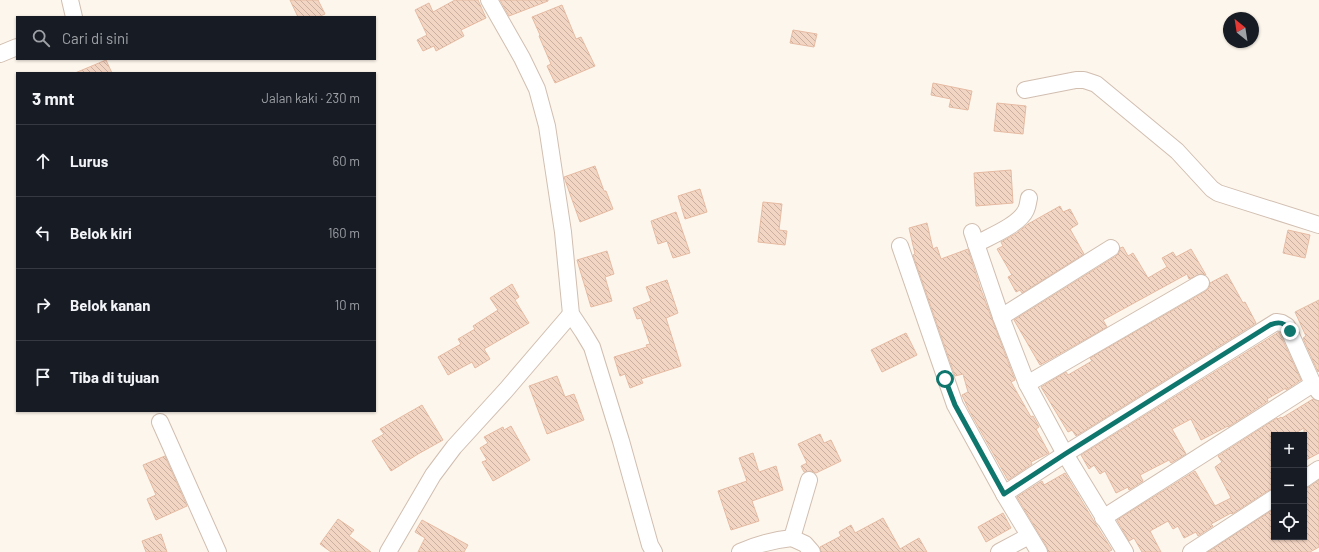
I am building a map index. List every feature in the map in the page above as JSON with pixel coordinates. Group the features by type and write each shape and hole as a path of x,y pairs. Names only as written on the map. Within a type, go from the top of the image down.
{"street":[{"path":"70,0 74,16"},
{"path":"489,0 522,58 537,89 547,126 563,232 571,314 584,332 592,347 621,441 650,545 654,552"},
{"path":"0,54 16,47"},
{"path":"1025,90 1076,80 1084,80 1096,84 1177,151 1212,189 1218,193 1319,225"},
{"path":"1029,198 1027,209 1022,217 1014,223 974,238 1001,317 1027,384 1065,454 1125,552"},
{"path":"900,246 955,405 1004,494 1039,552"},
{"path":"1001,317 1110,248"},
{"path":"1027,384 1201,283"},
{"path":"388,552 433,474 454,447 506,390 571,314"},
{"path":"1004,494 1065,454 1276,322 1287,326 1316,388 1103,518"},
{"path":"160,422 218,552"},
{"path":"1307,477 1319,469"},
{"path":"792,538 809,480"},
{"path":"1191,552 1271,500"},
{"path":"999,552 1029,536"},
{"path":"740,552 773,540 792,538 805,544 812,552"}],"building":[{"path":"290,0 318,0 325,14 320,16 298,16"},
{"path":"455,0 478,0 486,18 461,30 464,36 436,51 434,46 423,51 417,40 427,35 415,10 429,3 433,12"},
{"path":"500,0 548,0 548,1 509,16"},
{"path":"562,5 576,39 581,37 595,66 555,83 547,66 551,64 532,17"},
{"path":"793,30 817,34 814,47 790,43"},
{"path":"106,60 112,72 77,72"},
{"path":"933,83 972,91 968,110 949,107 951,99 931,95"},
{"path":"997,103 1026,106 1023,134 994,131"},
{"path":"595,166 604,191 606,191 613,209 580,222 564,177"},
{"path":"1011,170 1013,203 976,206 974,173"},
{"path":"700,189 707,212 685,219 678,196"},
{"path":"763,202 782,204 779,230 787,231 785,245 758,242"},
{"path":"1060,206 1063,212 1070,209 1078,224 1070,229 1084,254 1022,293 1020,290 1016,292 1008,277 1012,275 997,249 1003,246 1001,242 1017,233 1028,224"},
{"path":"676,212 690,253 673,258 667,241 658,244 651,221"},
{"path":"927,223 933,249 937,247 941,259 968,249 981,290 1015,380 1011,382 1031,417 1033,416 1039,427 1036,429 1049,453 1031,462 1032,464 1008,480 962,395 968,392 963,374 955,376 913,255 915,254 909,228"},
{"path":"1288,230 1310,235 1305,258 1283,253"},
{"path":"1123,247 1128,256 1133,253 1148,278 1167,267 1162,258 1173,252 1176,257 1191,249 1206,275 1201,274 1189,279 1187,274 1103,320 1107,327 1040,365 1014,320 1116,256 1119,253 1120,248"},
{"path":"607,251 614,274 605,277 612,301 591,307 577,260"},
{"path":"1227,274 1243,303 1245,302 1256,323 1076,436 1072,430 1068,432 1041,387 1066,372 1068,375 1092,361 1090,358 1206,291 1209,288 1210,283"},
{"path":"667,280 678,313 666,318 681,366 641,379 643,383 630,388 625,374 620,376 614,357 647,347 646,345 650,344 641,318 637,319 633,308 651,301 646,287"},
{"path":"512,284 519,297 515,300 529,323 484,349 490,359 475,368 472,362 448,375 438,357 461,344 458,339 475,329 473,326 498,310 490,298"},
{"path":"1319,300 1318,372 1303,338 1306,336 1295,312"},
{"path":"1279,332 1301,380 1286,390 1286,388 1267,399 1268,401 1228,427 1201,440 1191,419 1172,429 1186,454 1171,463 1169,460 1140,475 1143,481 1129,490 1128,487 1116,493 1105,471 1100,474 1094,465 1089,469 1081,455"},
{"path":"906,333 917,355 882,372 871,350"},
{"path":"557,376 565,397 574,394 584,420 547,434 529,386"},
{"path":"1313,399 1319,401 1319,453 1307,459 1307,432 1304,432 1304,428 1297,432 1271,432 1271,490 1232,514 1231,513 1211,524 1213,526 1198,536 1196,532 1184,538 1178,526 1173,529 1168,521 1150,531 1161,552 1142,552 1134,538 1129,541 1117,520 1195,471 1215,506 1231,498 1215,467 1222,462 1218,456 1277,418 1282,418"},
{"path":"422,405 443,440 391,471 372,441 384,434 380,429"},
{"path":"511,426 530,460 493,481 482,462 487,460 480,448 488,443 484,437 503,427 504,430"},
{"path":"820,434 824,443 831,440 841,461 816,473 811,471 804,472 801,466 807,463 798,444"},
{"path":"753,453 759,472 776,466 783,490 752,501 759,521 731,530 718,491 747,481 739,458"},
{"path":"165,456 187,506 156,520 147,499 156,495 143,465"},
{"path":"1065,473 1112,550 1108,552 1048,552 1047,547 1017,497 1042,481 1044,485"},
{"path":"1319,480 1319,547 1310,552 1208,552 1271,511 1271,540 1307,540 1307,487"},
{"path":"1003,513 1011,528 986,542 978,527"},
{"path":"883,518 900,549 919,538 927,552 821,552 820,547 841,536 839,532 851,525 855,533"},
{"path":"338,519 354,530 349,536 371,552 331,552 320,544"},
{"path":"422,520 468,545 464,552 418,552 425,538 415,532"},
{"path":"161,534 167,552 146,552 142,541"}],"route":[{"path":"945,379 955,405 967,429 1004,494 1270,325 1276,322 1282,323 1287,326 1290,331"}]}
